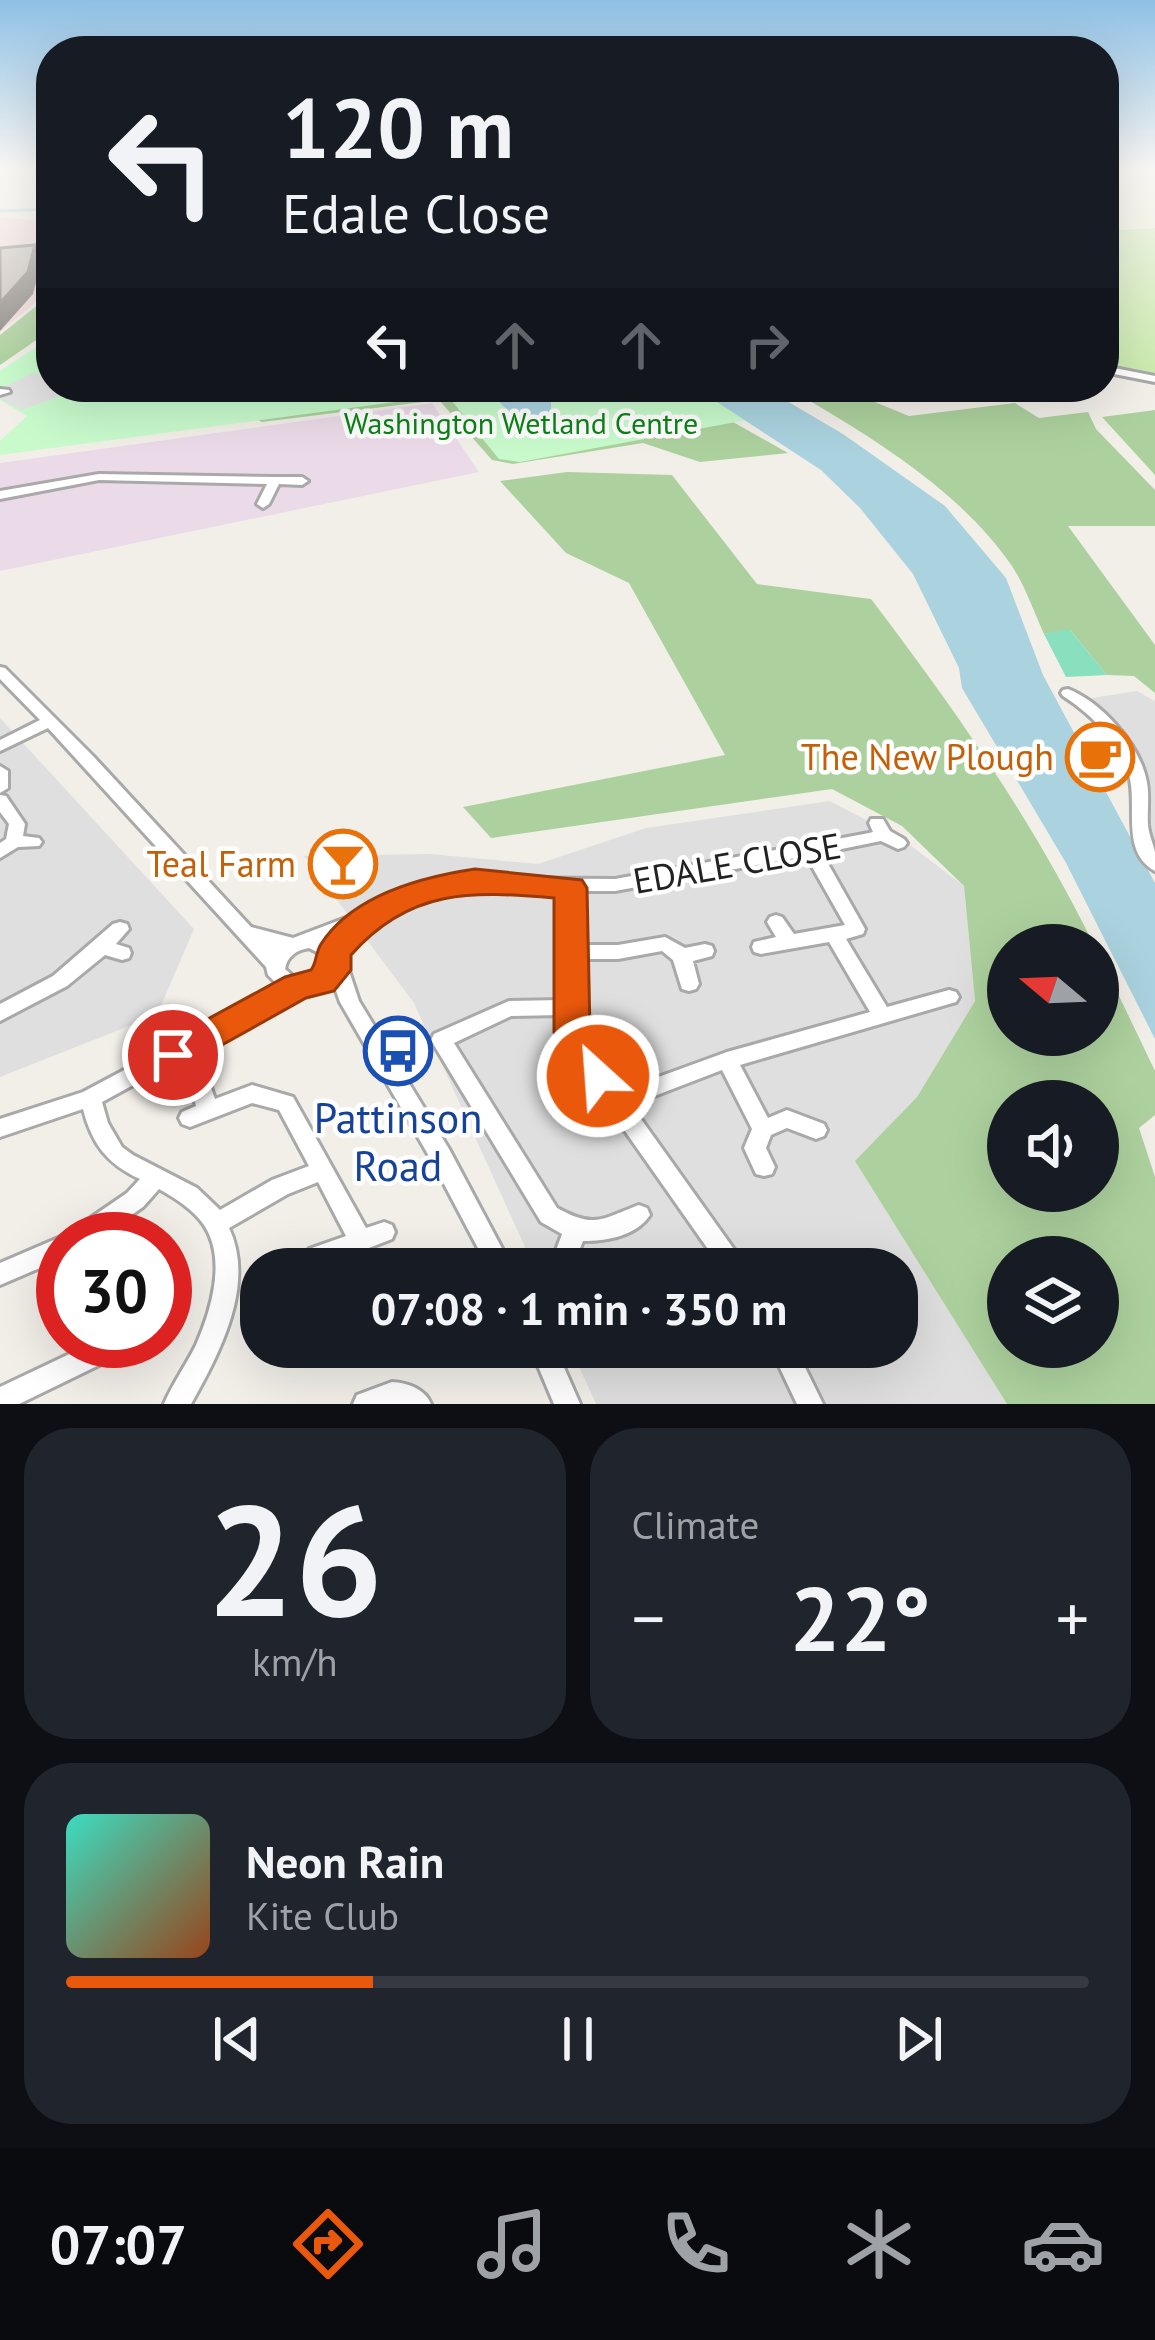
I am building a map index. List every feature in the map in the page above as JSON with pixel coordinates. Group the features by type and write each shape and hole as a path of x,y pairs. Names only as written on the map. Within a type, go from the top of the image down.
{"street":[{"path":"1119,372 1155,379"},
{"path":"0,495 99,477 302,481"},
{"path":"263,504 275,480"},
{"path":"0,671 249,933 276,970 350,1002"},
{"path":"1068,693 1086,703 1136,768 1141,847 1155,865"},
{"path":"0,746 50,722"},
{"path":"0,771 0,788"},
{"path":"0,800 16,824 16,845"},
{"name":"EDALE CLOSE","path":"302,943 451,884 475,880 571,888 615,885 886,834"},
{"path":"761,947 856,929 810,847"},
{"path":"571,888 572,1032 580,1052 721,1248"},
{"name":"EDALE CLOSE","path":"0,1128 90,1097 250,1011 329,976 335,957 367,915"},
{"path":"776,922 789,942"},
{"path":"0,1013 112,950 120,929"},
{"path":"249,933 302,943 335,957 350,1002 490,1248"},
{"path":"834,935 882,1015"},
{"path":"250,1011 276,970 302,943"},
{"path":"572,952 608,953 665,944 682,956 689,984"},
{"path":"682,956 705,951"},
{"path":"615,1102 727,1060 950,998"},
{"path":"571,1006 524,1005 442,1040 549,1215 571,1241 639,1215"},
{"path":"727,1060 763,1129"},
{"path":"197,1074 199,1114 253,1094 278,1097 297,1115 324,1170 372,1236 341,1248"},
{"path":"90,1097 98,1134 116,1157 191,1196 217,1223 227,1275 219,1325 177,1404"},
{"path":"764,1167 755,1148 763,1129 788,1119 816,1130"},
{"path":"217,1223 280,1187 324,1170"},
{"path":"117,1212 155,1178"},
{"path":"0,1274 36,1259"},
{"path":"0,1400 67,1368"},
{"path":"551,1368 567,1404"},
{"path":"792,1368 809,1404"},
{"path":"366,1404 388,1393 418,1404"}],"shaded area":[{"path":"0,236 36,236 36,300 0,332"},
{"path":"36,374 36,402 44,402 22,410 0,399 2,388"},
{"path":"432,403 479,472 0,571 0,463"},
{"path":"1137,691 1155,701 1155,848 1149,840 1143,771 1085,699"},
{"path":"0,718 194,929 157,1015 0,1077"},
{"path":"830,801 902,839 964,886 975,1001 917,1097 856,1161 910,1248 525,1248 414,1003 304,856 430,854 538,864 646,828"},
{"path":"918,1261 1007,1404 596,1404 580,1368 918,1368"}],"green space":[{"path":"1119,236 1155,236 1155,376 1119,370"},
{"path":"36,306 36,340 0,365 0,335"},
{"name":"Washington Wetland Centre","path":"36,347 36,402 395,402 0,455 0,441 27,416 0,400 0,371"},
{"path":"245,402 423,402 262,422 227,405"},
{"path":"441,402 698,402 788,453 700,462 643,443 513,464 492,460"},
{"name":"Washington Wetland Centre","path":"453,402 718,402 747,420 520,462 499,459"},
{"path":"810,402 875,402 909,416 1015,403 1039,418 1088,412 1096,429 1155,490 1155,526 1068,526 1155,645 1155,693 1134,676 1107,675 1070,630 1044,634 1012,566 990,538 938,487"},
{"path":"1155,410 1155,475 1102,417"},
{"path":"567,472 672,475 757,584 871,599 933,682 1019,810 1083,924 987,924 987,1056 1119,1056 1119,996 1155,1071 1155,1115 1139,1128 1155,1177 1155,1404 1007,1404 918,1262 918,1248 909,1248 855,1161 917,1097 975,1001 964,886 902,826 832,789 491,838 463,807 725,755 629,583 566,553 500,481"},
{"path":"1069,629 1107,675 1066,677 1044,634"}],"water":[{"path":"499,402 551,402 551,417 543,434 532,434"},
{"path":"717,402 789,402 843,434 945,506 1006,578 1043,675 1155,883 1155,1039 1119,968 1119,924 1097,924 962,688 959,668 913,574 860,508 821,470"}],"building":[{"path":"35,245 28,272 0,303 0,248"}],"place":[{"name":"The New Plough","path":"1100,757"},
{"name":"Teal Farm","path":"343,864"},
{"name":"Pattinson Road","path":"398,1051"}],"route":[{"path":"173,1055 297,987 329,976 336,963 334,952 367,915 475,880 571,888 572,1032 598,1076"}]}
